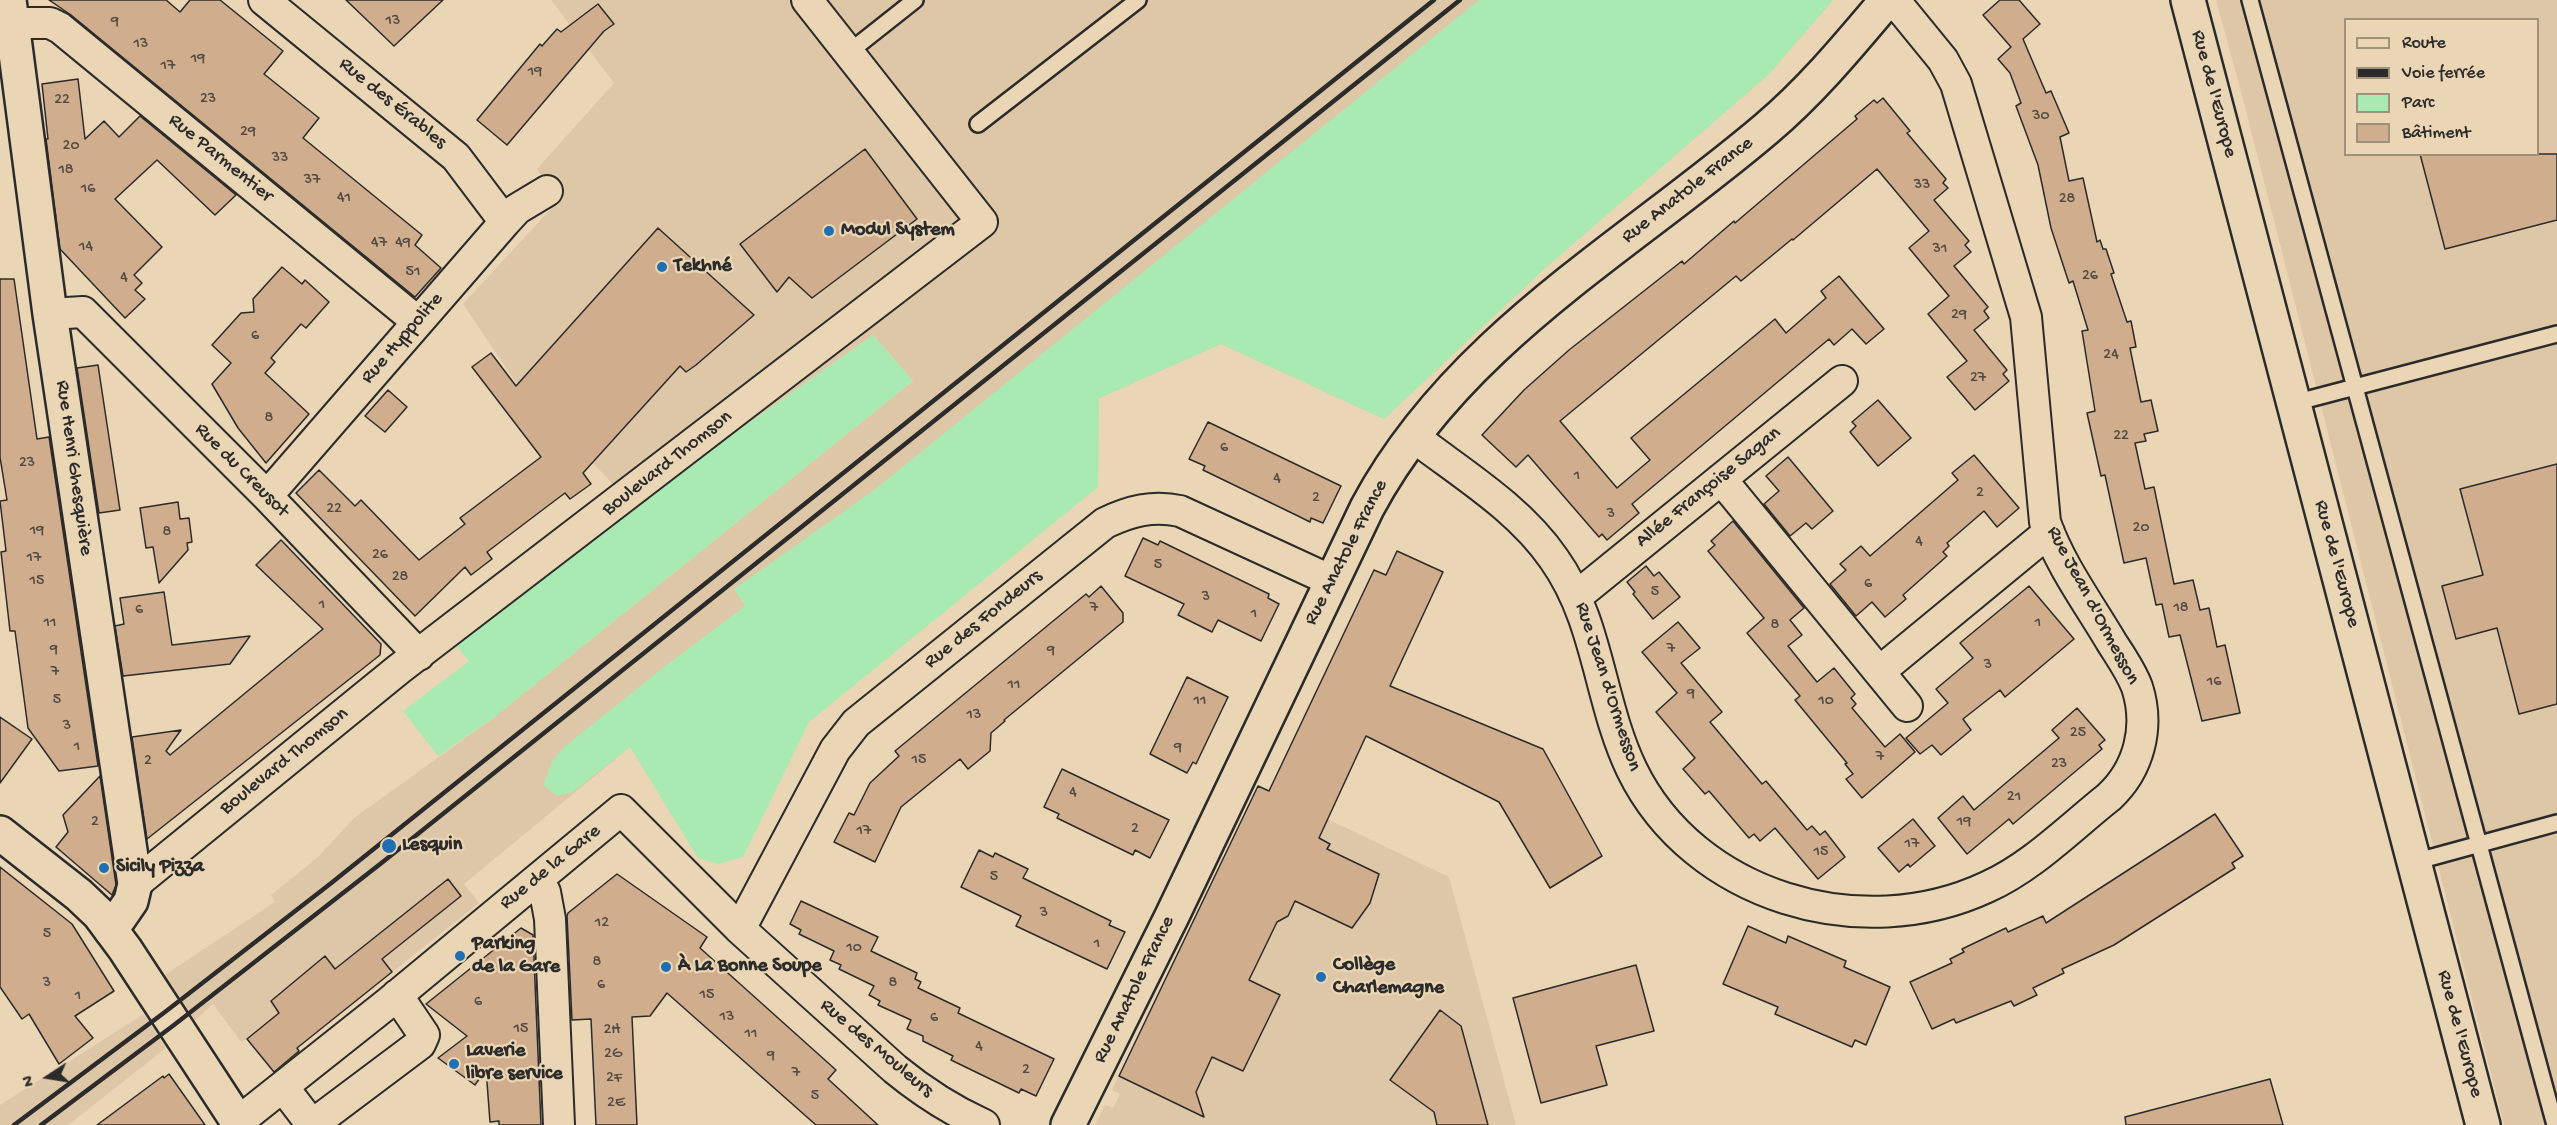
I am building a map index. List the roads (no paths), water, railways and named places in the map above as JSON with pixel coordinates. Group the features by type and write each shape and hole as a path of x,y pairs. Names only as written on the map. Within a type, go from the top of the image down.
{"street":[{"name":"Rue des Érables","path":"264,0 456,157 505,222"},
{"name":"Boulevard Thomson","path":"135,884 419,655 982,222 807,0"},
{"name":"Rue Anatole France","path":"1068,1125 1375,493 1414,437 1470,370 1518,323 1704,180 1800,99 1830,68 1887,0"},
{"name":"Rue Jean d'Ormesson","path":"1414,437 1529,529 1554,559 1577,596 1624,750 1632,769 1660,815 1685,841 1734,876 1788,900 1828,909 1868,912 1916,909 1974,893 2020,867 2122,785 2138,754 2142,718 2141,701 2132,676 2055,547 2049,532 2044,512 2029,334 2023,302 1956,84 1943,60 1894,0"},
{"name":"Rue de l'Europe","path":"2188,1 2483,1125"},
{"name":"Rue Henri Ghesquière","path":"10,11 50,314 135,884"},
{"name":"Rue Parmentier","path":"10,11 60,27 418,322"},
{"name":"Rue Hyppolite","path":"267,496 505,222 517,209 548,191"},
{"name":"Rue du Creusot","path":"50,314 83,312 267,496 419,655"},
{"name":"Allée Françoise Sagan","path":"1577,596 1842,381"},
{"path":"1720,479 1907,706"},
{"name":"Rue des Fondeurs","path":"740,929 836,750 856,723 1105,523 1122,514 1141,510 1168,508 1180,511 1332,581"},
{"path":"1879,672 2049,532"},
{"name":"Rue des Mouleurs","path":"621,810 740,929 828,1011 920,1090 984,1125"},
{"name":"Rue de la Gare","path":"239,1124 621,810"},
{"path":"0,833 80,895 111,930 239,1124"},
{"path":"538,879 544,892 550,919 560,1125"},
{"path":"111,930 131,901 135,884"},
{"path":"283,1087 309,1121 316,1122 420,1044 424,1035 420,1026 397,995"}],"lane":[{"path":"848,53 915,0"},
{"path":"978,124 1138,0"},
{"path":"2250,0 2555,1125"},
{"path":"2294,403 2557,334"},
{"path":"2414,862 2557,823"}],"railway":[{"path":"14,1125 330,884 1434,0"},
{"path":"41,1125 174,1025 384,861 1460,0"}],"place":[{"name":"Modul System","path":"829,231"},
{"name":"Tekhné","path":"662,267"},
{"name":"Lesquin","path":"389,846"},
{"name":"Sicily Pizza","path":"104,868"},
{"name":"Parking de la Gare","path":"460,956"},
{"name":"À La Bonne Soupe","path":"666,967"},
{"name":"Collège Charlemagne","path":"1321,977"},
{"name":"Laverie libre service","path":"454,1064"}]}
